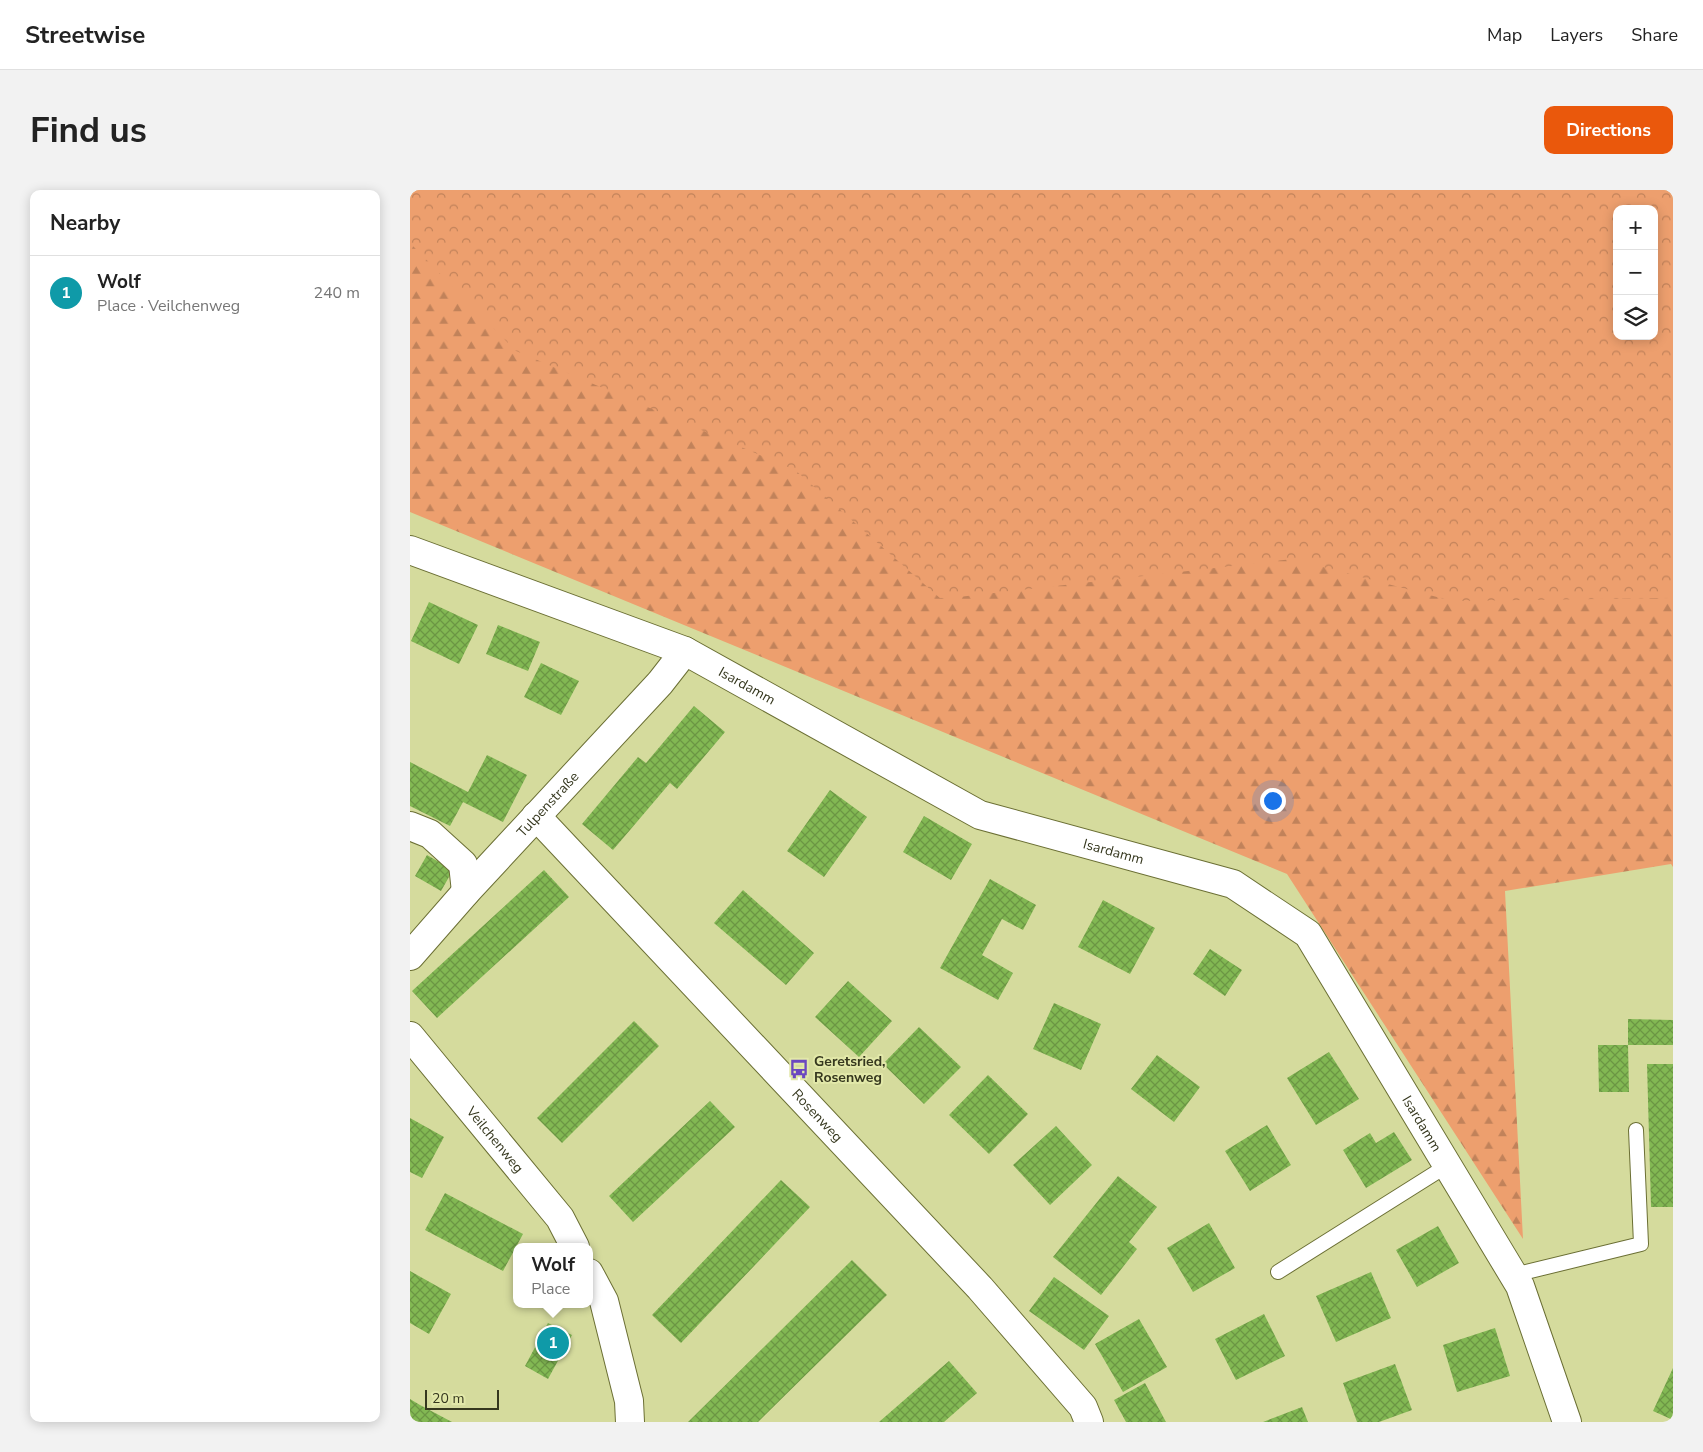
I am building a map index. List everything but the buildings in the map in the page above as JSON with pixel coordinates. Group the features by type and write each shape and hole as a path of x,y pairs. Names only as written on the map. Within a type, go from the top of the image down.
{"street":[{"name":"Isardamm","path":"410,550 684,652 980,815 1233,884 1308,934 1520,1286 1567,1422"},
{"name":"Tulpenstraße","path":"410,956 466,892 660,683 684,652"},
{"name":"Rosenweg","path":"536,816 980,1288 1083,1407 1089,1422"},
{"path":"410,826 430,834 463,864 466,892"},
{"name":"Veilchenweg","path":"410,1036 560,1218 573,1243"},
{"path":"593,1280 604,1300 629,1401 630,1422"}],"lane":[{"path":"1514,1275 1641,1244 1636,1130"},
{"path":"1278,1272 1448,1165"}],"green space":[{"path":"410,190 1673,190 1673,867 1671,864 1505,891 1523,1239 1287,874 410,512"},
{"path":"410,190 1673,190 1673,598 1452,601 1293,559 941,599 795,470 516,351 410,243"}],"place":[{"name":"Geretsried, Rosenweg","path":"799,1069"},
{"name":"Wolf","path":"553,1343"}]}
